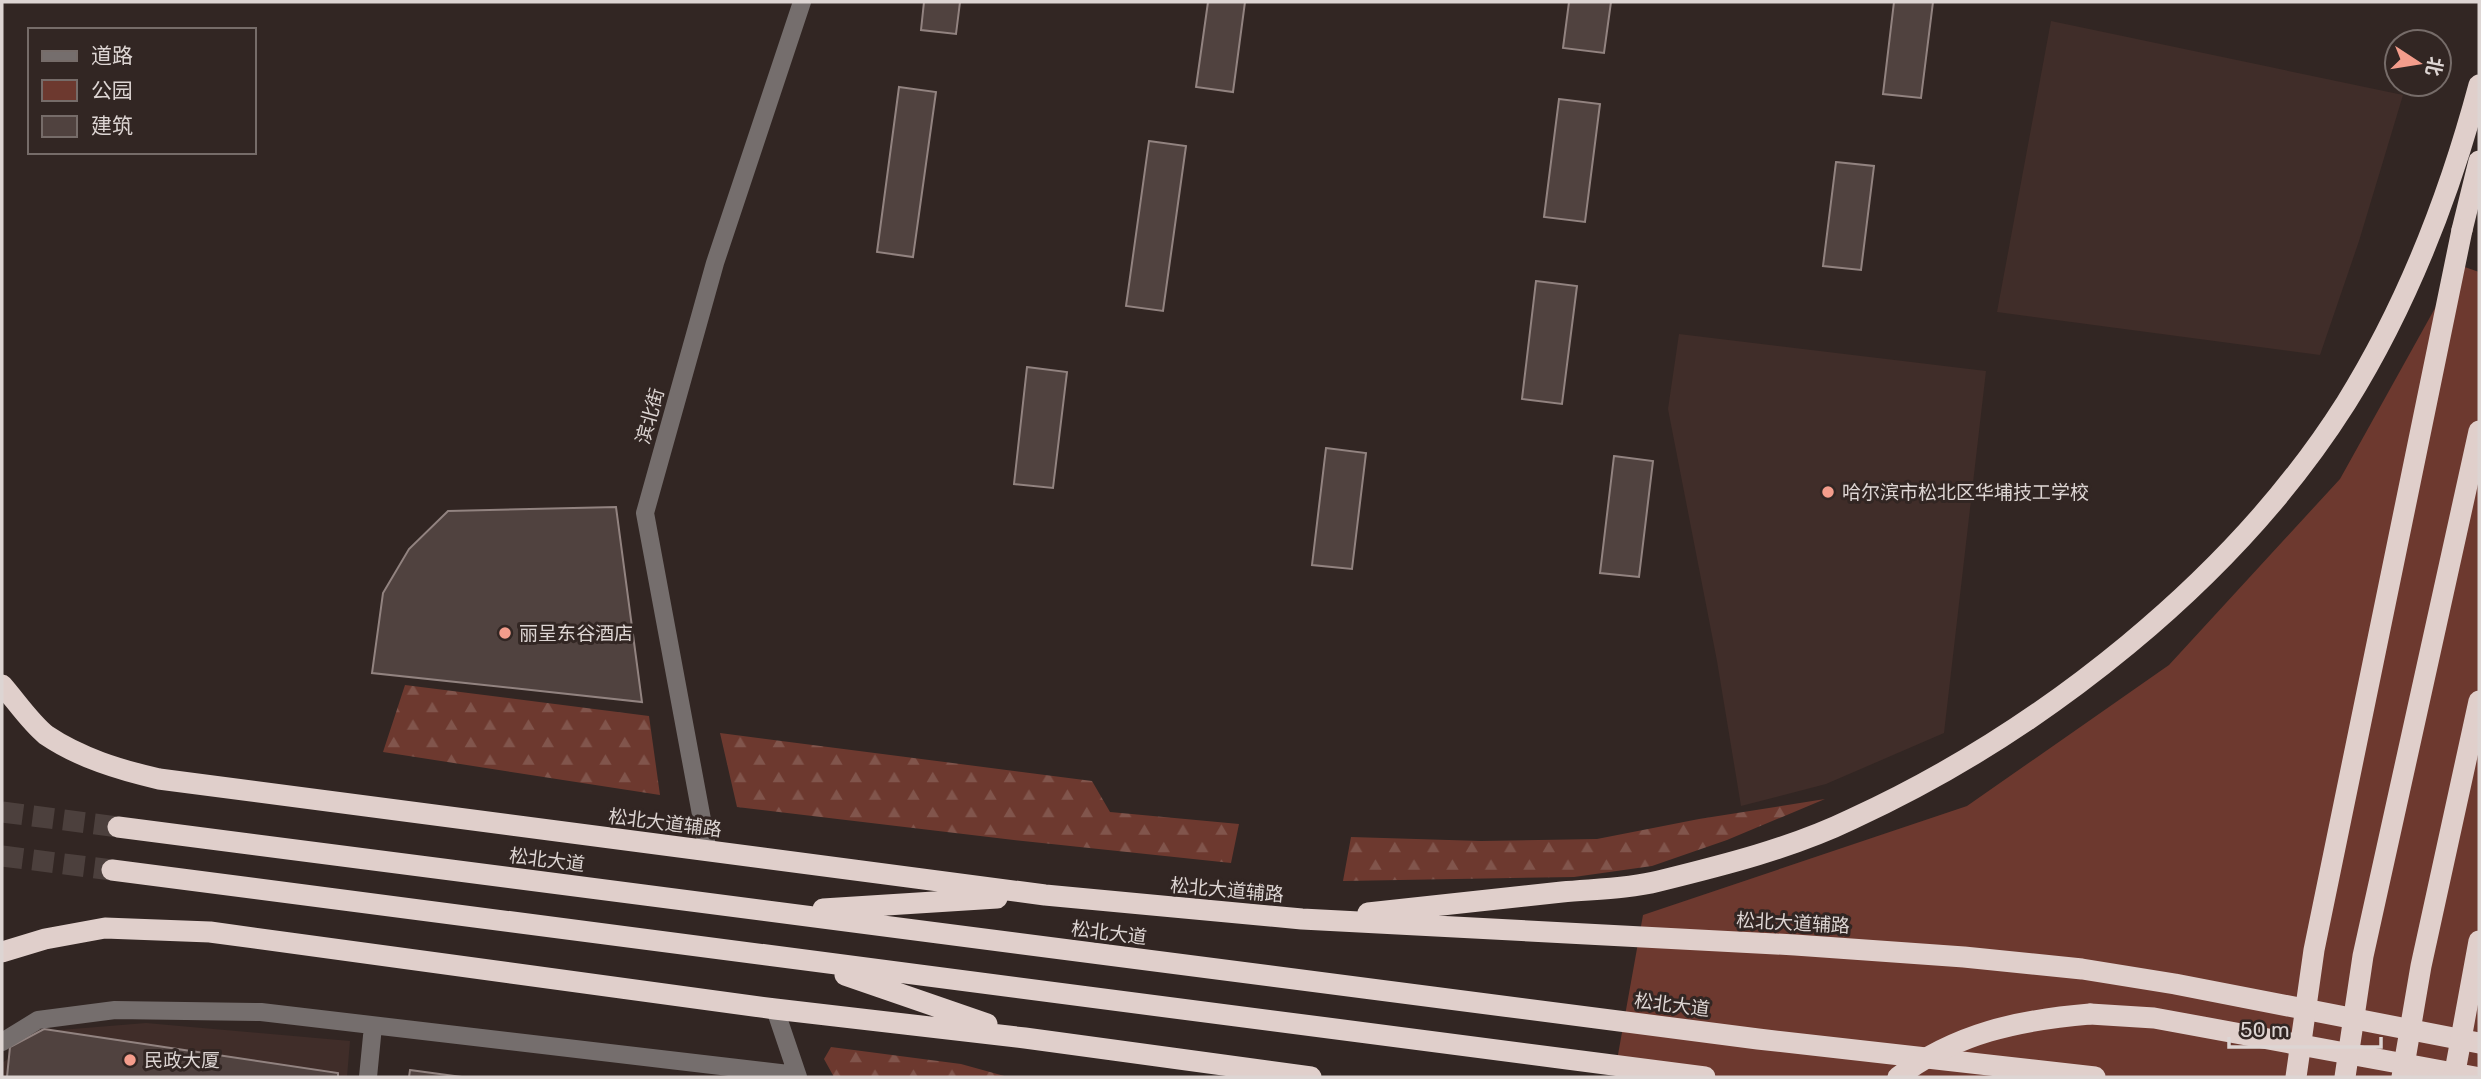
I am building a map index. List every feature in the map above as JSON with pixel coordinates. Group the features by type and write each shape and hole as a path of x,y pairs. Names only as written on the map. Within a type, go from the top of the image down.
{"highway":[{"path":"1302,919 1655,883 1788,845 1850,821 1915,788 1989,745 2065,694 2180,598 2232,548 2282,490 2344,406 2399,309 2417,268 2457,158 2479,85"},
{"path":"2296,1077 2314,950 2462,230 2479,161"},
{"path":"2345,1077 2363,956 2479,431"},
{"name":"松北大道辅路","path":"2,685 44,733 93,760 159,779 1045,895 1302,919 1795,945 2082,968 2479,1043"},
{"path":"2402,1077 2421,966 2479,701"},
{"name":"松北大道","path":"118,827 1758,1039 2095,1077"},
{"path":"112,870 1705,1077"},
{"path":"774,913 1045,895"},
{"path":"2,952 45,939 105,928 210,932 775,1009 1025,1038 1311,1077"},
{"path":"2454,1077 2479,941"},
{"path":"806,961 1025,1038"},
{"path":"2466,1012 2479,968"},
{"path":"1898,1077 1911,1067 1985,1031 2031,1020 2090,1014 2154,1018 2475,1077"}],"street":[{"name":"滨北街","path":"708,852 645,513 715,263 802,2"},
{"path":"2,1042 38,1020 115,1010 261,1012 798,1076 775,1009"},
{"path":"368,1077 373,1026"}],"shaded area":[{"path":"2051,21 2383,91 2383,98 2402,98 2359,241 2320,355 1997,312"},
{"name":"哈尔滨市松北区华埔技工学校","path":"1679,334 1986,371 1944,733 1826,784 1741,806 1717,661 1668,409"},
{"path":"146,1023 350,1041 347,1077 2,1077 2,1063 48,1031"}],"green space":[{"path":"2459,265 2479,272 2479,1077 1614,1077 1643,915 1967,806 2169,665 2340,479"},
{"path":"405,685 649,716 660,795 383,752"},
{"path":"720,733 1092,781 1110,812 1239,824 1231,863 737,807"},
{"path":"1825,799 1727,840 1652,866 1574,877 1343,881 1351,837 1481,841 1597,839"},
{"path":"831,1047 961,1064 1008,1077 834,1077 824,1059"}],"building":[{"path":"924,2 960,2 956,34 921,30"},
{"path":"1208,2 1245,2 1233,92 1196,87"},
{"path":"1569,2 1611,2 1604,53 1563,48"},
{"path":"1894,2 1933,2 1921,98 1883,94"},
{"path":"899,87 936,92 913,257 877,252"},
{"path":"1559,99 1600,104 1585,222 1544,217"},
{"path":"1149,141 1186,146 1163,311 1126,306"},
{"path":"1836,162 1874,166 1861,270 1823,266"},
{"path":"1536,281 1577,286 1562,404 1522,399"},
{"path":"1027,367 1067,372 1053,488 1014,484"},
{"path":"1326,448 1366,453 1352,569 1312,565"},
{"path":"1614,456 1653,461 1639,577 1600,573"},
{"name":"丽呈东谷酒店","path":"616,507 642,702 372,673 383,593 409,549 448,511"},
{"name":"民政大厦","path":"44,1029 338,1073 338,1077 7,1077 10,1047"},
{"path":"410,1070 462,1077 409,1077"}],"tunnel":[{"path":"2,812 118,827"},
{"path":"2,856 112,870"}],"place":[{"name":"哈尔滨市松北区华埔技工学校","path":"1828,492"},
{"name":"丽呈东谷酒店","path":"505,633"},
{"name":"民政大厦","path":"130,1060"}]}
